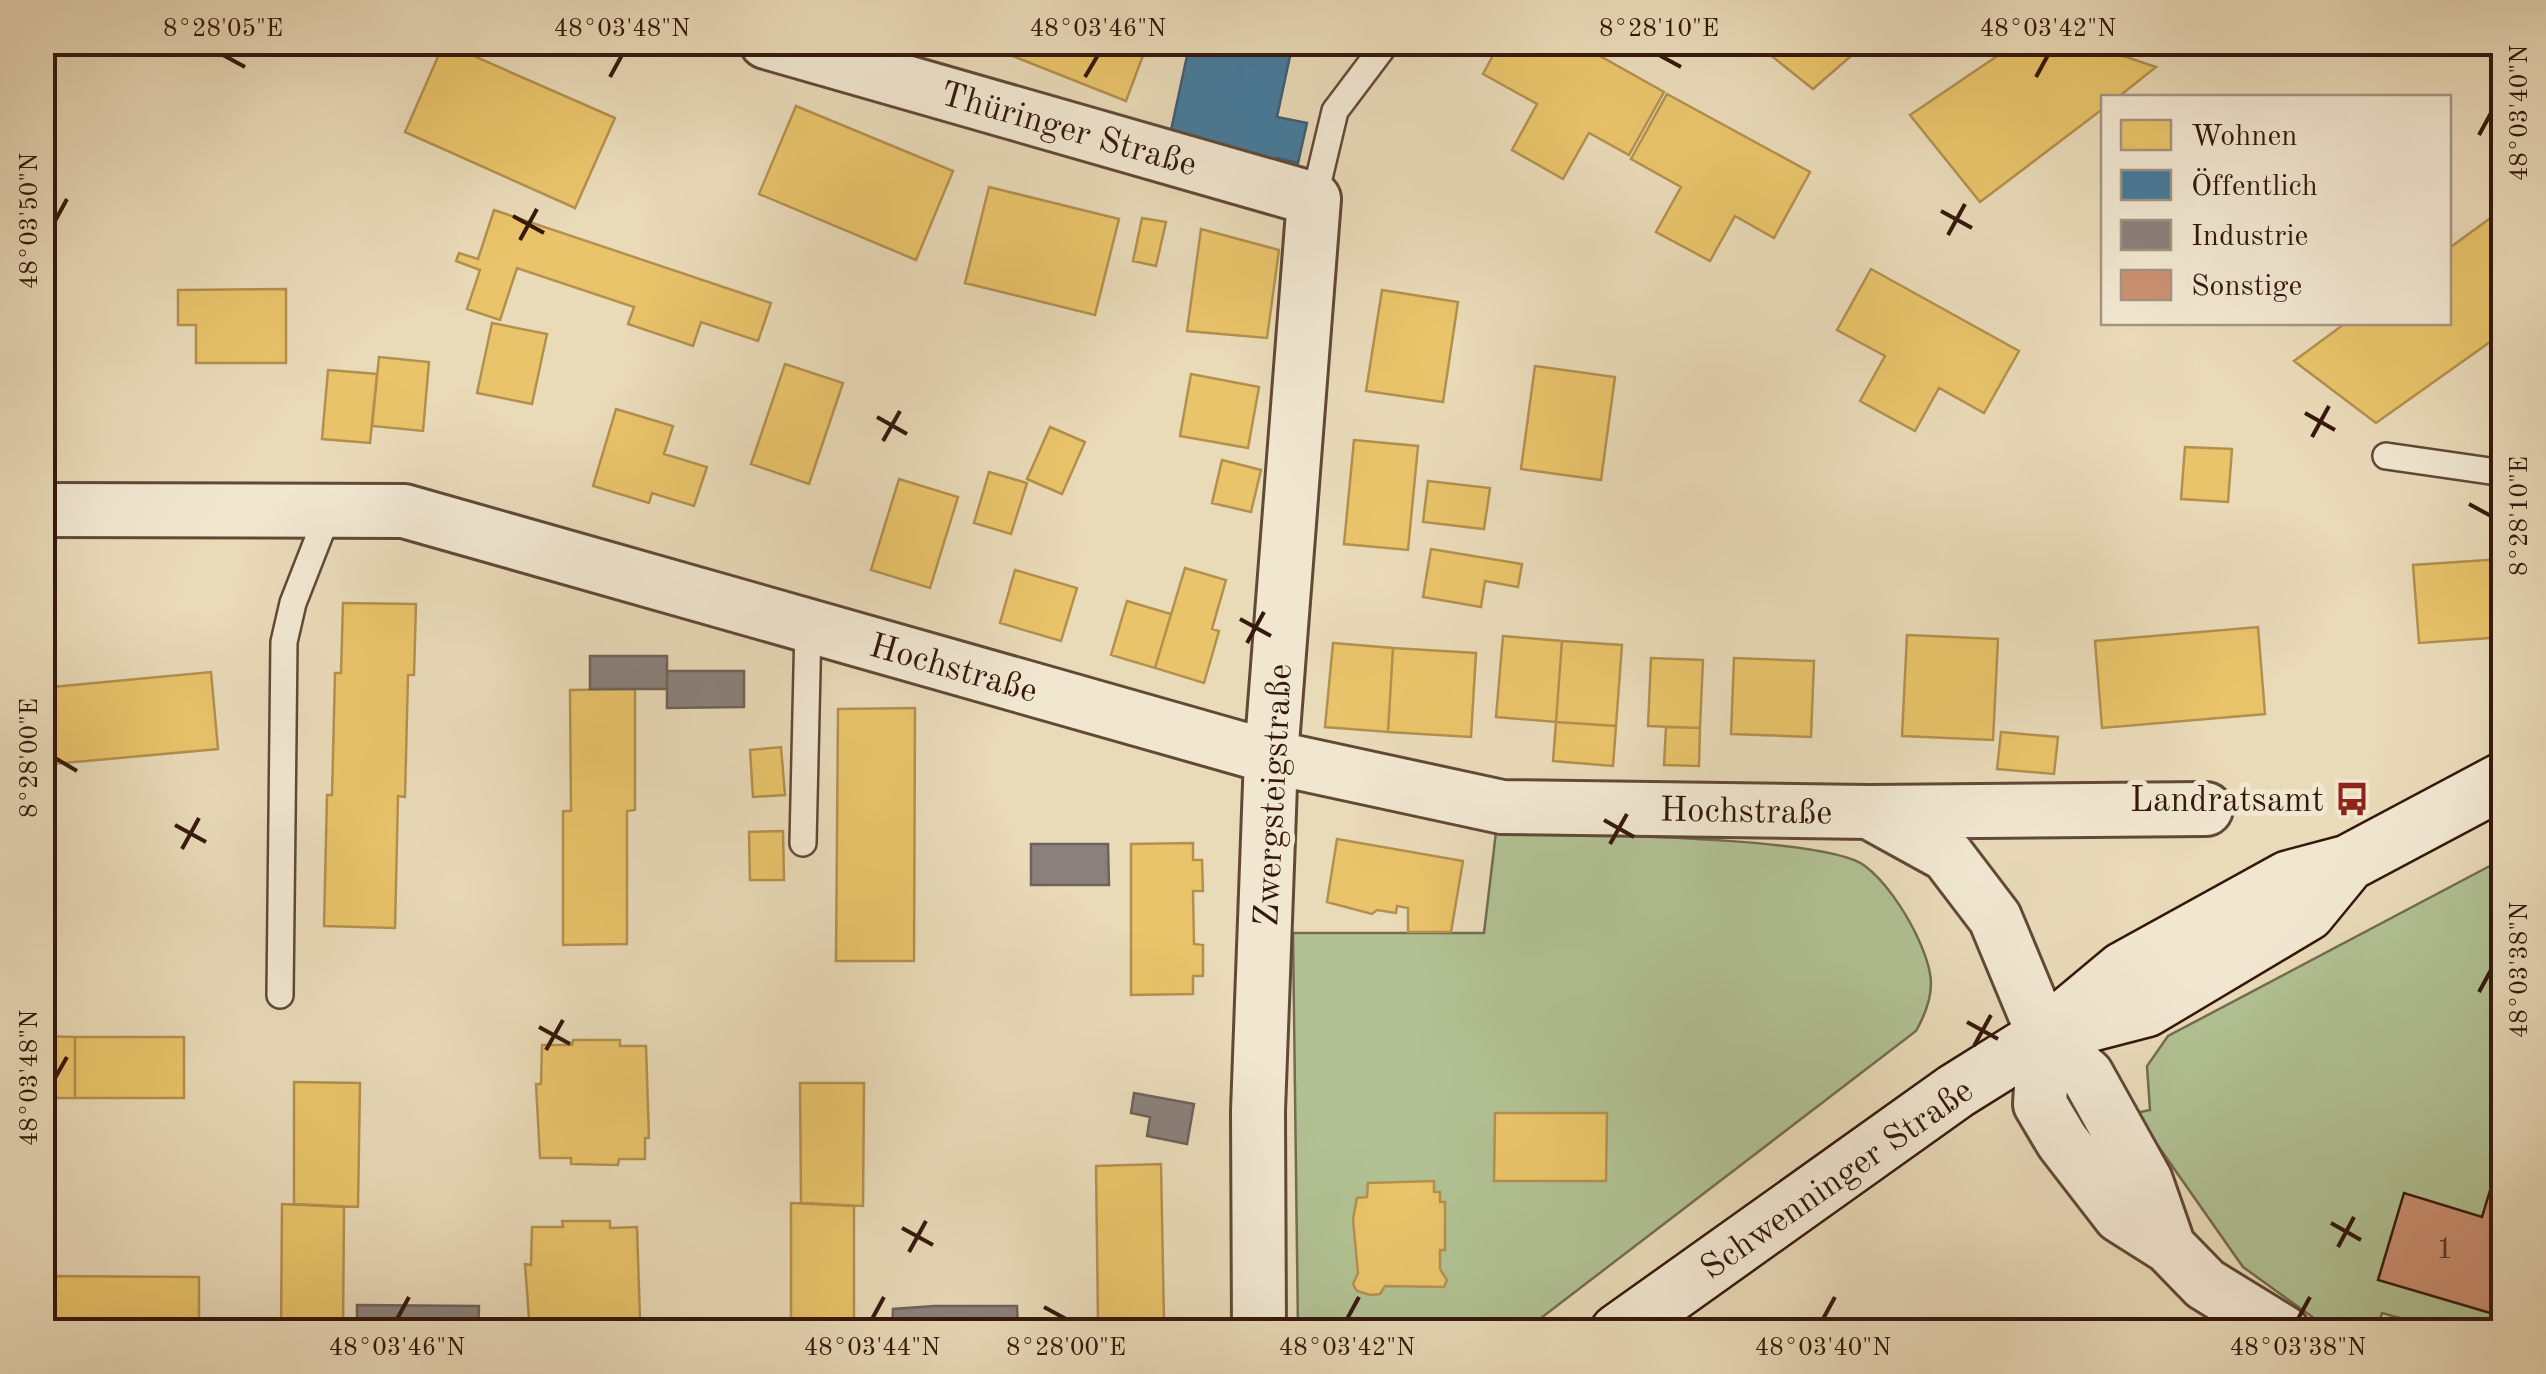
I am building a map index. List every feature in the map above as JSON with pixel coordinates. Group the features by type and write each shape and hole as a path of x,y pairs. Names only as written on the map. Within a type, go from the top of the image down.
{"main road":[{"name":"Schwenninger Straße","path":"1618,1332 1956,1091 2044,1036 2146,1010 2306,914 2348,863 2504,780"},
{"name":"Schwenninger Straße","path":"1639,1332 1680,1289"}],"street":[{"name":"Thüringer Straße","path":"766,42 861,54 1314,199"},
{"name":"Zwergsteigstraße","path":"1260,1332 1258,1111 1271,757 1314,199"},
{"name":"Hochstraße","path":"42,510 404,511 1271,757 1502,807 1868,812 2206,809"},
{"name":"Hochstraße","path":"1868,812 1947,855 1995,918 2044,1036"},
{"path":"2044,1036 2040,1104 2120,1216 2170,1247 2205,1284 2281,1331"}],"lane":[{"path":"1314,199 1334,112 1387,42"},
{"path":"2386,456 2504,473"},
{"path":"280,994 284,642 293,604 329,511"},
{"path":"803,843 808,626"}],"green space":[{"path":"1496,832 1748,842 1841,856 1865,866 1900,905 1926,958 1931,981 1928,1005 1916,1031 1524,1331 1298,1331 1293,933 1484,933"},
{"path":"2503,859 2503,1331 2446,1331 2382,1313 2376,1331 2329,1329 2243,1267 2135,1113 2150,1110 2147,1066 2168,1036"}],"building: Wohnen":[{"path":"977,42 1148,42 1126,101"},
{"path":"1500,42 1575,42 1664,92 1629,155 1589,133 1563,179 1512,150 1537,104 1483,74"},
{"path":"1754,42 1867,42 1813,89"},
{"path":"2018,42 2082,42 2156,67 2121,95 2101,95 2101,110 1980,202 1910,115"},
{"path":"444,43 615,118 575,208 405,132"},
{"path":"1667,94 1810,172 1774,238 1735,216 1710,261 1656,232 1681,187 1631,159"},
{"path":"796,106 953,171 916,260 759,194"},
{"path":"989,187 1119,219 1095,315 965,283"},
{"path":"494,210 771,303 758,341 701,322 693,346 628,324 634,307 517,268 500,320 467,309 480,270 456,261 459,253 478,259"},
{"path":"2496,214 2504,219 2504,332 2376,423 2294,361 2343,325 2451,325 2451,247"},
{"path":"1142,218 1166,222 1156,266 1133,261"},
{"path":"1201,229 1279,250 1267,338 1187,331"},
{"path":"1871,269 2019,351 1984,413 1939,388 1915,431 1860,401 1885,356 1837,330"},
{"path":"286,289 286,363 196,363 196,325 178,325 178,290"},
{"path":"1382,290 1458,302 1443,402 1366,391"},
{"path":"492,323 547,334 532,404 477,393"},
{"path":"379,357 429,362 423,431 372,426"},
{"path":"785,364 843,383 809,484 751,464"},
{"path":"1535,366 1615,377 1601,480 1521,469"},
{"path":"328,370 377,374 370,443 322,439"},
{"path":"1191,374 1259,387 1248,448 1180,436"},
{"path":"616,409 673,426 664,454 707,467 694,506 652,493 649,503 593,486"},
{"path":"1050,427 1085,442 1062,494 1027,479"},
{"path":"1354,440 1418,446 1408,550 1344,544"},
{"path":"2185,447 2232,449 2228,502 2181,499"},
{"path":"1222,460 1261,470 1251,512 1212,503"},
{"path":"989,472 1027,483 1011,534 974,523"},
{"path":"899,479 958,497 930,588 871,570"},
{"path":"1428,481 1490,488 1484,529 1423,522"},
{"path":"1431,549 1522,564 1518,587 1485,581 1481,607 1423,597"},
{"path":"2501,559 2504,637 2419,643 2413,565"},
{"path":"1185,568 1226,580 1212,629 1219,631 1204,683 1155,668"},
{"path":"1015,570 1077,588 1061,641 1000,623"},
{"path":"1127,601 1171,614 1155,668 1111,655"},
{"path":"343,603 416,604 414,675 408,675 405,797 398,796 395,928 324,926 327,795 332,795 335,673 341,673"},
{"path":"2258,627 2265,714 2102,728 2095,641"},
{"path":"1907,635 1998,639 1993,740 1902,736"},
{"path":"1503,636 1562,641 1556,722 1496,717"},
{"path":"1562,641 1622,645 1616,726 1556,722"},
{"path":"1333,643 1393,648 1388,732 1325,727"},
{"path":"1393,648 1476,653 1471,737 1388,732"},
{"path":"1651,658 1703,660 1700,728 1648,726"},
{"path":"1734,658 1814,661 1811,737 1731,734"},
{"path":"211,672 218,749 42,765 42,688"},
{"path":"635,689 635,810 627,811 627,944 563,945 563,811 571,811 570,690"},
{"path":"915,708 914,961 836,961 838,709"},
{"path":"1556,722 1616,726 1613,766 1553,761"},
{"path":"1666,727 1700,728 1699,766 1664,765"},
{"path":"2001,732 2058,737 2054,774 1997,769"},
{"path":"781,747 785,795 753,797 750,750"},
{"path":"783,831 784,880 750,880 749,832"},
{"path":"1337,839 1463,861 1451,932 1408,932 1408,908 1397,906 1396,913 1377,910 1372,914 1327,902"},
{"path":"1193,843 1193,860 1202,860 1203,891 1193,891 1194,944 1203,945 1203,976 1193,976 1193,994 1131,995 1131,844"},
{"path":"42,1036 75,1037 75,1098 42,1098"},
{"path":"75,1037 184,1037 184,1098 75,1098"},
{"path":"573,1040 620,1040 620,1046 646,1046 649,1138 645,1138 645,1159 619,1159 618,1165 571,1164 571,1158 540,1158 536,1084 541,1084 542,1045 572,1045"},
{"path":"294,1082 360,1083 358,1207 294,1204"},
{"path":"800,1083 864,1083 863,1206 801,1203"},
{"path":"1495,1113 1607,1113 1606,1181 1494,1181"},
{"path":"1161,1164 1164,1321 1098,1322 1096,1166"},
{"path":"1434,1181 1434,1192 1440,1192 1440,1202 1445,1202 1445,1250 1440,1250 1440,1269 1447,1280 1444,1287 1385,1286 1380,1294 1370,1295 1357,1291 1353,1284 1358,1273 1353,1219 1357,1198 1367,1197 1368,1183"},
{"path":"791,1203 854,1206 854,1332 791,1332"},
{"path":"282,1204 344,1207 343,1332 281,1332"},
{"path":"562,1221 610,1221 610,1228 637,1227 640,1319 635,1319 635,1332 530,1332 525,1264 531,1265 532,1227 563,1227"},
{"path":"42,1276 199,1277 199,1332 42,1332"}],"building: Öffentlich":[{"path":"1190,42 1293,42 1277,117 1307,123 1298,163 1277,158 1273,179 1170,135"}],"building: Industrie":[{"path":"590,656 667,656 667,689 590,689"},
{"path":"667,671 744,671 744,707 667,708"},
{"path":"1031,844 1108,844 1109,885 1031,885"},
{"path":"1134,1093 1194,1104 1187,1144 1147,1136 1150,1117 1131,1113"},
{"path":"357,1305 479,1306 478,1332 357,1332"},
{"path":"1017,1306 1018,1332 892,1332 893,1309"}],"building: Sonstige":[{"path":"2498,1164 2504,1165 2504,1317 2378,1280 2404,1193 2482,1217"}],"place":[{"name":"Landratsamt","path":"2352,799"}]}
